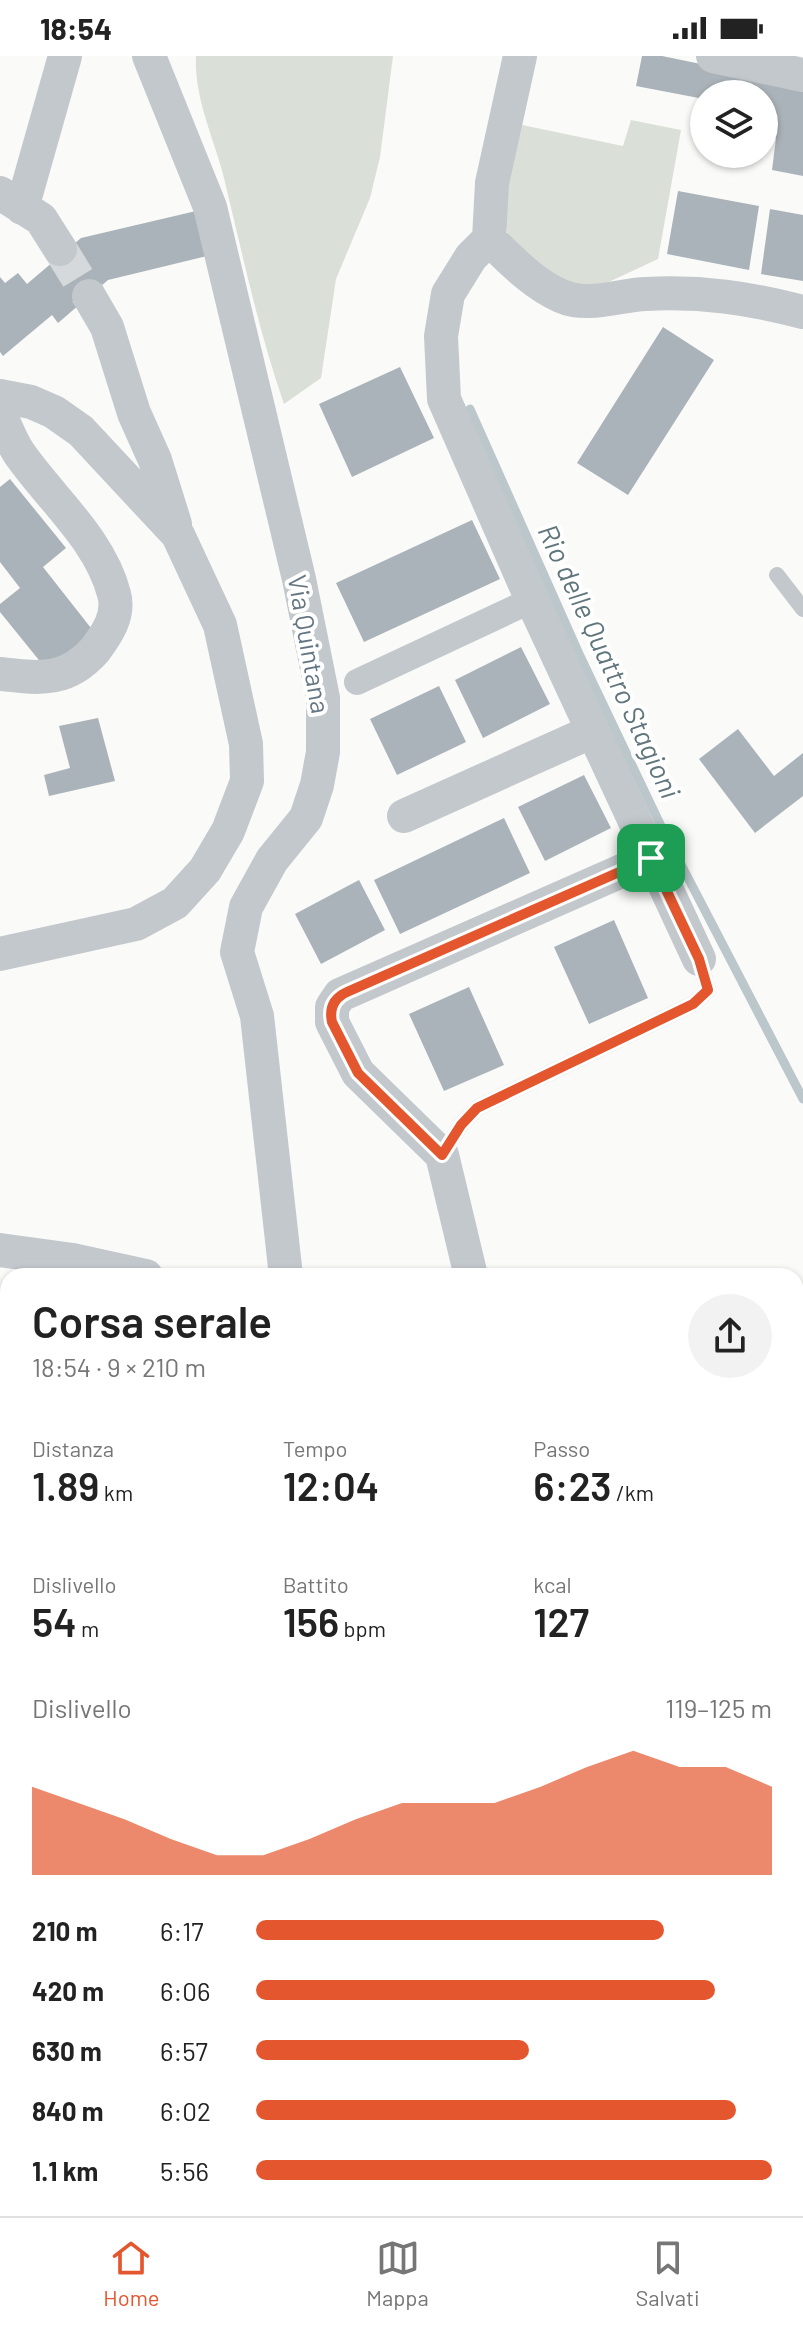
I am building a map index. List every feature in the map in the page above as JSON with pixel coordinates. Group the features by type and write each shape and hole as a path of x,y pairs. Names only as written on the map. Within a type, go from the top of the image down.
{"street":[{"path":"60,249 41,219 11,200 65,56"},
{"name":"Via Quintana","path":"149,56 210,207 296,564 323,698 323,752 317,785 306,818 272,860 246,907 237,952 257,1016 285,1268"},
{"path":"520,56 492,183 489,239 471,257 448,294 441,336 444,399 532,600 699,959"},
{"path":"713,56 787,67"},
{"path":"489,239 517,265 562,297 586,301 643,294 728,295 803,312"},
{"path":"0,954 136,924 175,903 205,870 228,831 247,781 246,744 220,625 178,535 155,460 134,413 107,327 89,296"},
{"path":"0,396 31,402 54,412 81,431 178,535"},
{"path":"0,414 18,451 99,559 115,596 114,620 92,653 59,677 37,679 0,674"},
{"path":"357,682 532,600"},
{"path":"404,816 593,731"},
{"path":"469,1268 442,1155 358,1073 332,1022 335,1000 651,858"},
{"path":"0,1250 110,1268"}],"lane":[{"path":"777,575 803,609"},
{"path":"442,1155 461,1125 477,1108 693,1004 708,990 699,959"}],"shaded area":[{"path":"196,56 393,56 380,157 370,198 336,279 321,378 284,404 258,319 223,174 201,101"},
{"path":"631,120 681,130 658,259 598,287 570,289 520,248 509,236 506,226 509,182 522,125 623,146"}],"building":[{"path":"642,56 662,56 803,85 803,176 772,170 778,168 778,80 690,80 690,96 636,86"},
{"path":"678,191 759,206 749,270 667,254"},
{"path":"770,209 803,215 803,281 761,274"},
{"path":"196,211 207,256 108,280 58,323 52,315 3,356 0,352 0,277 5,283 18,273 27,284 81,238"},
{"path":"663,327 714,360 628,495 577,463"},
{"path":"400,367 434,438 352,477 319,404"},
{"path":"10,479 66,548 43,567 98,637 51,675 0,612 0,604 20,588 0,562 0,487"},
{"path":"472,520 500,579 364,642 336,583"},
{"path":"521,647 550,704 483,738 455,680"},
{"path":"439,686 466,742 397,775 370,719"},
{"path":"98,718 115,781 49,796 44,775 70,768 59,726"},
{"path":"738,729 774,776 803,753 803,796 755,833 699,759"},
{"path":"584,775 611,828 545,861 518,807"},
{"path":"504,818 530,873 400,934 374,880"},
{"path":"359,880 385,930 321,964 295,914"},
{"path":"614,920 648,998 589,1024 554,947"},
{"path":"469,987 504,1065 444,1091 409,1014"}],"waterway":[{"name":"Rio delle Quattro Stagioni","path":"470,409 580,656 660,824 803,1099"}],"tunnel":[{"path":"60,249 89,296"}],"route":[{"path":"651,858 699,959 708,990 693,1004 477,1108 461,1125 442,1155 358,1073 332,1022 332,1007 340,995 651,858"}]}
